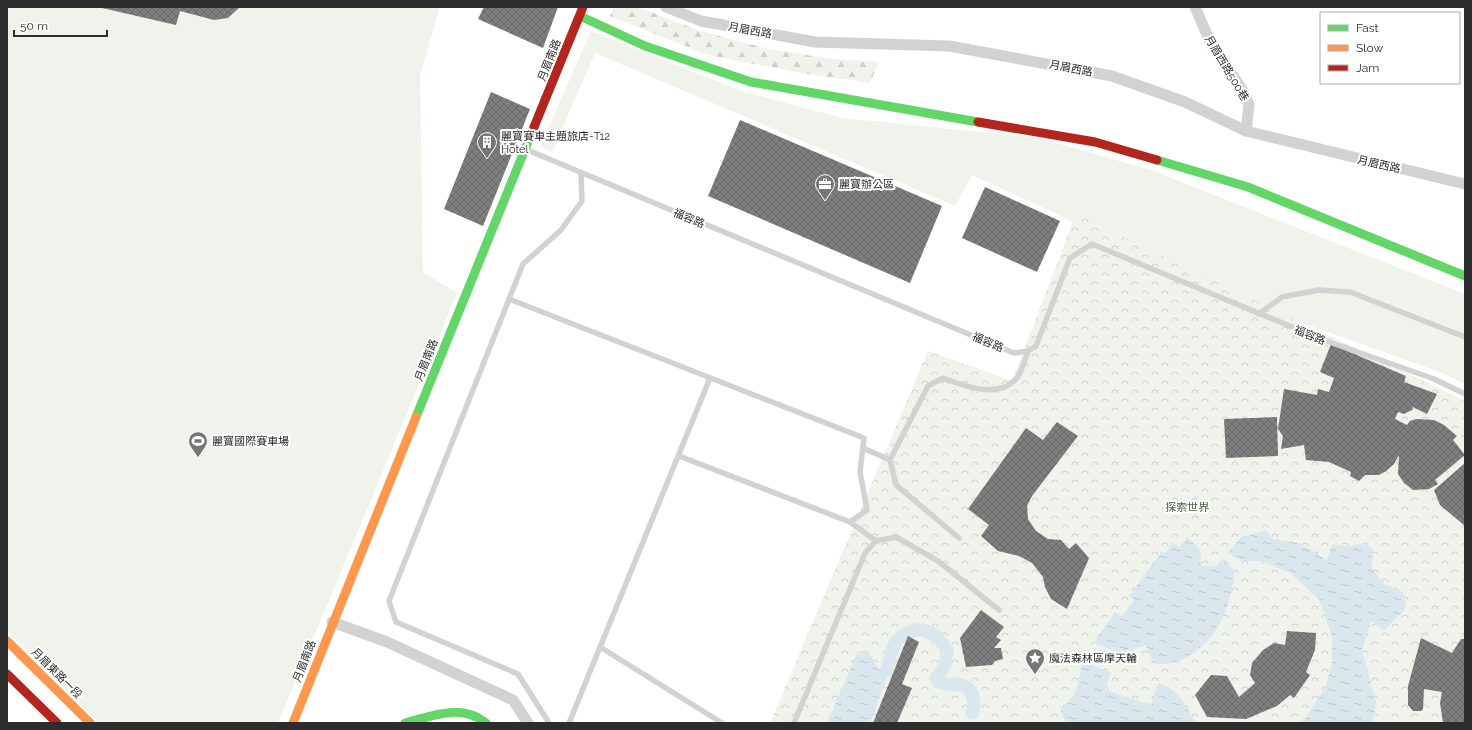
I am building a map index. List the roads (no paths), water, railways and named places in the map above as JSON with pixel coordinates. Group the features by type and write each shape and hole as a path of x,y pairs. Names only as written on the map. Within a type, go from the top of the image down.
{"street":[{"name":"月眉西路","path":"666,7 701,21 816,42 949,46 1112,76 1185,102 1246,130 1465,184"},
{"name":"月眉西路500巷","path":"1195,7 1211,44 1247,99 1249,105 1246,130"},
{"name":"月眉南路","path":"293,723 332,622 581,11"},
{"path":"581,11 644,46 751,82 1095,142 1240,184 1465,276"},
{"path":"332,622 387,642 513,700 528,723"},
{"name":"月眉東路一段","path":"7,641 90,723"},
{"path":"7,674 57,723"},
{"path":"405,723 458,711 482,718 486,723"}],"lane":[{"name":"福容路","path":"525,149 1014,353 1028,351 1036,346 1070,258 1092,244 1321,339 1434,379 1465,394"},
{"path":"549,723 518,674 396,622 389,601 523,264 561,230 582,202 581,173"},
{"path":"1259,314 1282,297 1319,290 1350,292 1465,337"},
{"path":"509,299 864,438 860,472 867,510 850,522"},
{"path":"959,538 896,485 890,460 928,386 943,378 968,388 998,390 1017,378 1028,351"},
{"path":"569,723 710,378"},
{"path":"863,448 890,460"},
{"path":"679,456 850,522 876,541"},
{"path":"794,723 865,552 876,541 896,537 938,561 999,610"},
{"path":"600,648 722,723"}],"water":[{"path":"1266,530 1273,539 1299,543 1327,560 1332,544 1346,547 1365,543 1373,549 1372,569 1384,584 1403,592 1406,608 1384,631 1371,621 1362,650 1376,702 1373,723 1299,723 1304,720 1325,688 1332,665 1332,636 1319,599 1290,573 1262,561 1240,561 1228,553 1241,537"},
{"path":"1187,537 1199,549 1201,566 1216,566 1222,559 1235,571 1233,585 1225,613 1219,626 1211,637 1190,655 1176,662 1162,664 1154,664 1146,645 1133,649 1136,662 1094,642 1115,612 1122,616 1134,600 1129,596 1162,551 1165,553 1173,543 1179,548"},
{"path":"858,651 869,652 878,669 889,672 870,723 827,723"},
{"path":"1083,661 1111,673 1105,690 1151,705 1158,683 1165,685 1181,698 1196,723 1066,723 1060,709 1075,694"}],"waterway":[{"path":"886,671 892,650 898,639 912,631 928,631 937,637 947,650 945,666 936,678 938,682 961,685 968,688 974,700 972,713"}],"place":[{"name":"麗寶賽車主題旅店-T12 Hotel","path":"487,159"},
{"name":"麗寶辦公區","path":"825,201"},
{"name":"麗寶國際賽車場","path":"198,458"},
{"name":"魔法森林區摩天輪","path":"1035,675"}],"park label":[{"name":"探索世界","path":"1187,507"}]}
